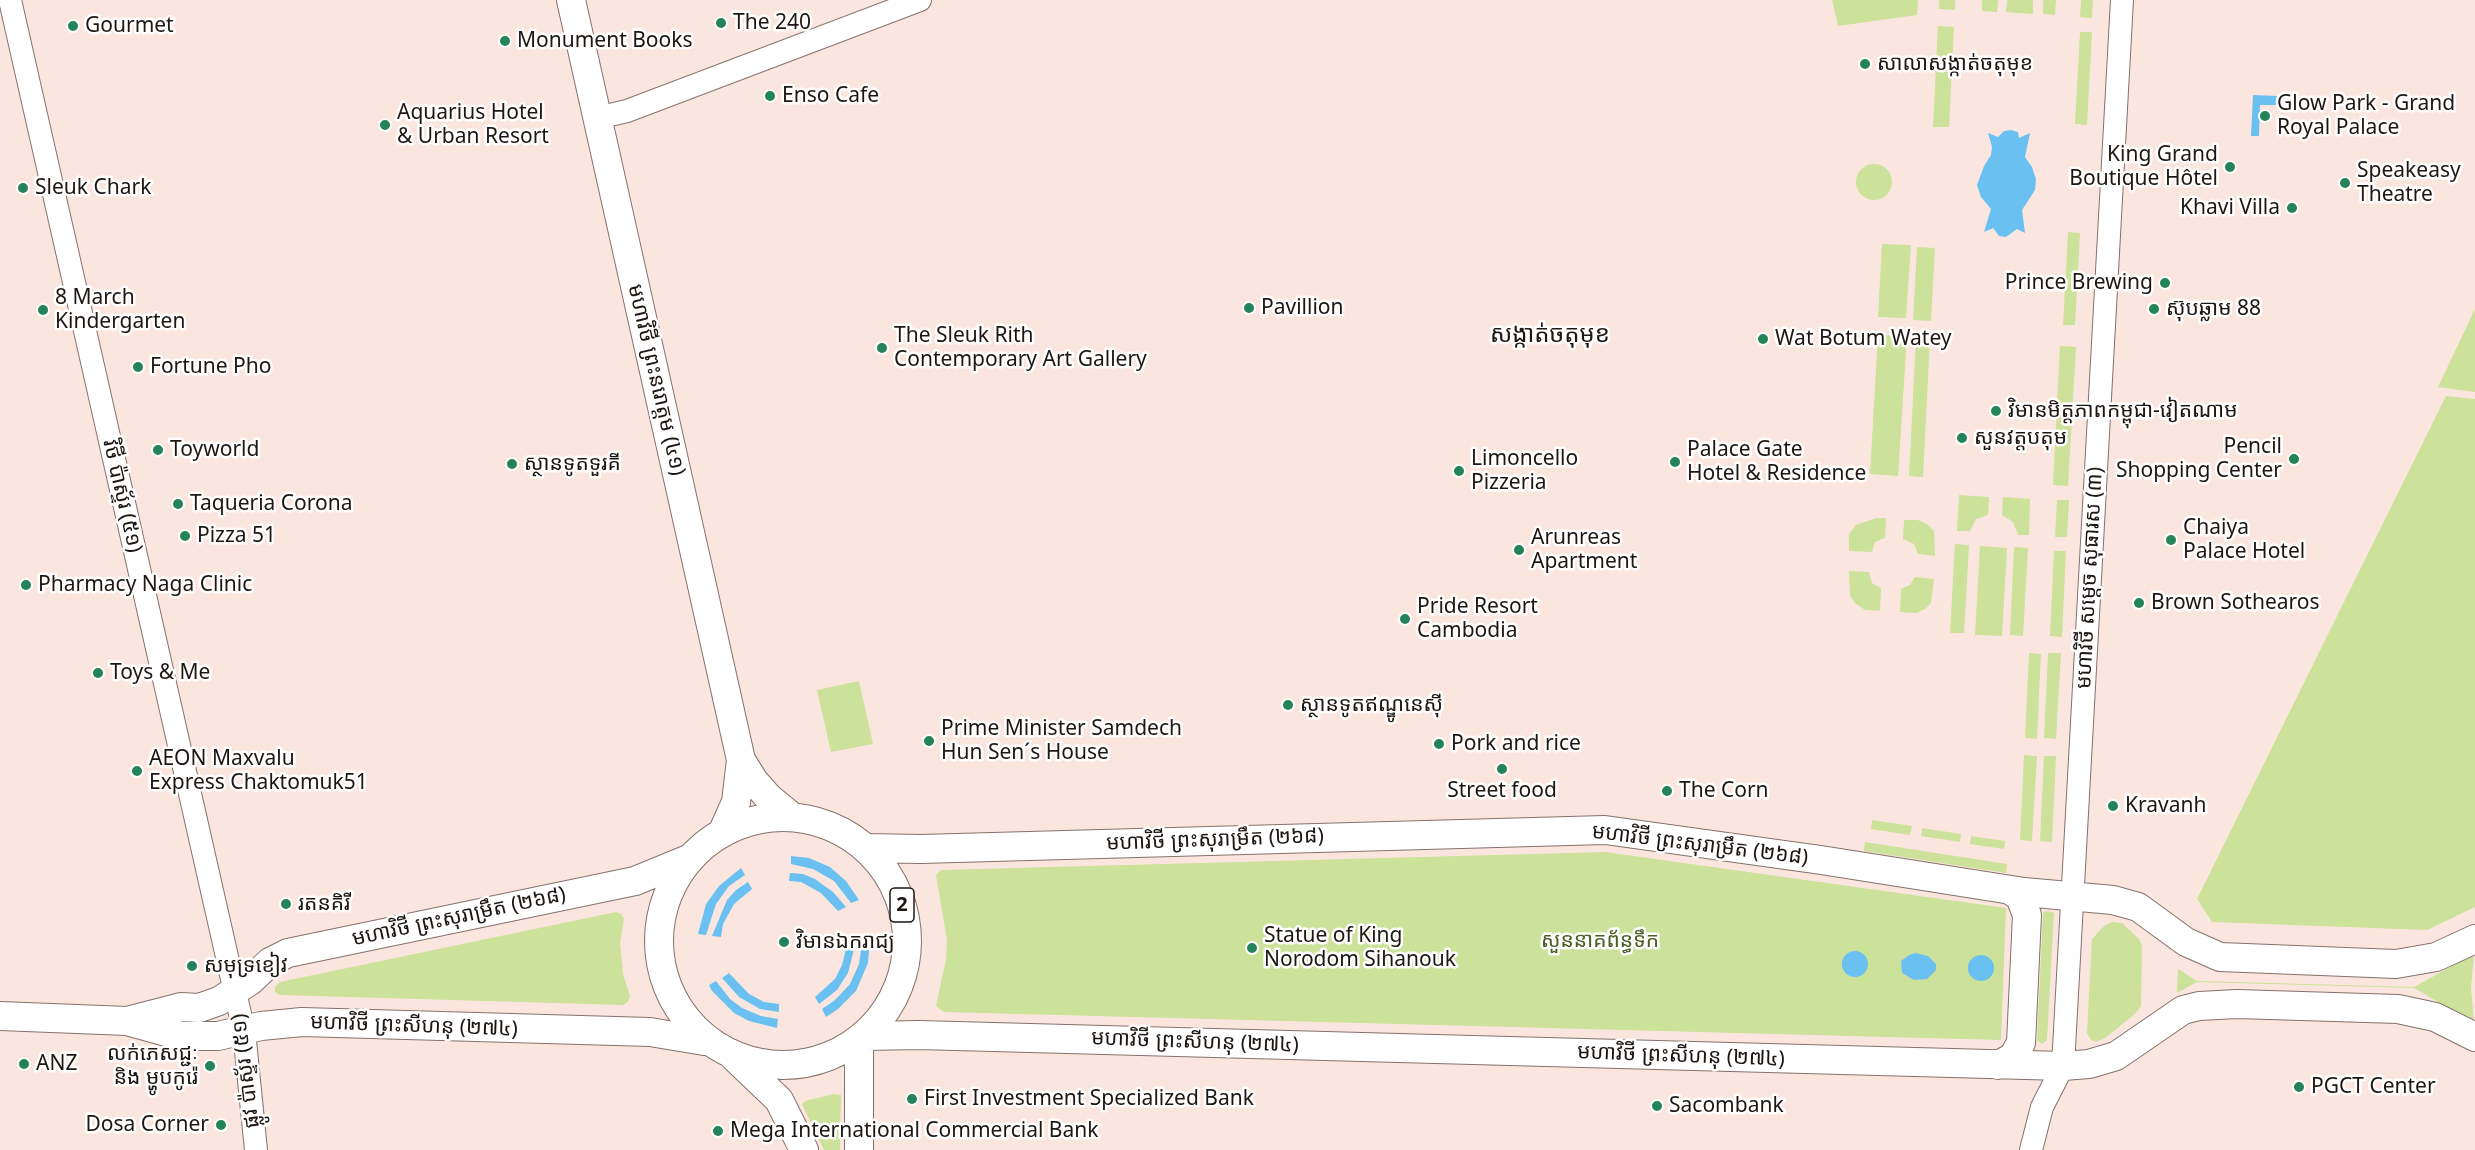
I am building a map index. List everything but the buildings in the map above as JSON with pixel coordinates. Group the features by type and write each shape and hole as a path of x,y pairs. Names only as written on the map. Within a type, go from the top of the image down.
{"main road":[{"name":"មហាវិថី ព្រះនរោត្តម (៤១)","path":"571,0 741,760 754,781 768,797 790,815"},
{"name":"មហាវិថី ព្រះនរោត្តម (៤១)","path":"723,831 736,802 741,760"},
{"name":"2","path":"790,815 831,826 866,848 887,873 902,904 908,937 907,960 902,981 880,1021 862,1039 833,1055 814,1062 782,1065 755,1062 733,1055 704,1041 678,1006 665,978 659,948 662,918 671,888 691,858 723,831 746,821 767,816 790,815"},
{"name":"មហាវិថី ព្រះសុរាម្រឹត (២៦៨)","path":"866,848 921,849 1605,830 2010,890 2114,900 2138,907 2186,942 2220,957 2396,964 2436,957 2475,939"},
{"name":"មហាវិថី ព្រះសុរាម្រឹត (២៦៨)","path":"236,992 270,962 288,953 635,881 691,858"},
{"path":"1998,1065 2013,1058 2021,1043 2027,915 2020,897 2010,890"},
{"name":"មហាវិថី ព្រះសីហនុ (២៧៤)","path":"127,1020 181,1006 199,1008 236,992"},
{"name":"មហាវិថី ព្រះសីហនុ (២៧៤)","path":"862,1039 930,1035 2063,1066 2089,1064 2116,1056 2183,1010 2215,1005 2398,1008 2435,1017 2475,1037"},
{"name":"មហាវិថី ព្រះសីហនុ (២៧៤)","path":"0,1016 127,1020 181,1036 218,1036 271,1024 302,1022 650,1032 704,1041"},
{"path":"859,1150 862,1039"},
{"name":"2","path":"733,1055 779,1100 804,1150"}],"street":[{"name":"វិថី ប៉ាស្ទ័រ (៥១)","path":"10,0 236,992"},
{"path":"597,118 627,111 920,0"},
{"name":"មហាវិថី សម្តេច សុធារស (៣)","path":"2031,1150 2042,1107 2063,1066 2122,0"},
{"name":"ផ្លូវ ប៉ាស្ទ័រ (៥១)","path":"236,992 244,1031 256,1150"}],"green space":[{"path":"1832,0 1918,0 1917,15 1838,26"},
{"path":"1939,0 1955,0 1955,10 1939,9"},
{"path":"1982,0 1998,0 1997,12 1982,11"},
{"path":"2007,0 2033,0 2033,14 2006,12"},
{"path":"2043,0 2056,0 2055,15 2043,14"},
{"path":"2081,0 2093,0 2092,18 2080,17"},
{"path":"1938,26 1954,27 1949,127 1933,127"},
{"path":"2080,32 2092,32 2087,125 2075,124"},
{"path":"1874,164 1886,170 1892,182 1886,194 1874,200 1862,194 1856,182 1862,170"},
{"path":"2068,232 2080,233 2075,325 2063,325"},
{"path":"1882,244 1911,245 1906,318 1878,317"},
{"path":"1917,247 1935,248 1931,321 1913,320"},
{"path":"2475,309 2475,392 2438,387"},
{"path":"1878,335 1907,336 1898,476 1870,474"},
{"path":"1916,338 1930,339 1923,477 1909,476"},
{"path":"2060,346 2076,347 2068,486 2053,485"},
{"path":"2446,396 2475,399 2475,907 2427,930 2212,922 2197,899"},
{"path":"1959,495 1989,497 1988,515 1976,519 1970,531 1957,531"},
{"path":"2003,497 2030,499 2029,535 2018,535 2013,522 2002,515"},
{"path":"2057,500 2069,500 2067,537 2055,537"},
{"path":"1876,518 1886,518 1885,538 1875,542 1872,552 1849,551 1849,534 1856,525"},
{"path":"1904,520 1918,520 1927,524 1934,531 1935,556 1918,554 1914,544 1903,539"},
{"path":"1955,544 1969,545 1964,633 1950,633"},
{"path":"1980,546 2007,548 2002,636 1975,635"},
{"path":"2014,547 2028,548 2023,636 2010,635"},
{"path":"2054,551 2066,551 2062,637 2050,636"},
{"path":"1849,571 1869,572 1872,583 1881,588 1880,611 1865,610 1855,603 1850,596"},
{"path":"1915,577 1934,579 1931,603 1916,613 1900,612 1901,589 1910,585"},
{"path":"2029,653 2041,654 2037,739 2025,738"},
{"path":"2048,653 2061,653 2056,739 2044,738"},
{"path":"859,681 873,744 831,752 817,690"},
{"path":"2024,755 2037,756 2032,841 2020,840"},
{"path":"2044,756 2056,756 2052,842 2040,841"},
{"path":"1872,820 1912,826 1910,835 1871,829"},
{"path":"1922,828 1961,834 1960,842 1921,836"},
{"path":"1971,836 2005,841 2004,849 1970,844"},
{"path":"1865,842 2007,864 2006,873 1864,851"},
{"name":"សួននាគព័ន្ធទឹក","path":"1605,852 2006,908 2001,1040 944,1012 936,1006 946,959 947,940 936,875 941,870"},
{"path":"616,912 624,919 620,943 623,974 630,996 628,1002 623,1005 280,995 275,992 275,987 280,982"},
{"path":"2043,912 2054,913 2047,1040 2042,1044 2037,1040"},
{"path":"2112,922 2122,923 2139,939 2142,946 2141,1006 2135,1014 2105,1038 2096,1042 2091,1040 2087,1033 2092,939 2104,926"},
{"path":"2474,954 2471,988 2474,1023 2414,988 2197,982 2177,993 2178,969 2197,981 2414,987"},
{"path":"834,1094 841,1095 840,1150 824,1150 802,1104 805,1101"}],"water":[{"path":"2253,95 2277,96 2276,105 2260,105 2259,136 2251,136"},
{"path":"2004,131 2018,132 2019,138 2030,133 2025,157 2036,179 2035,190 2022,210 2025,233 2017,229 2006,237 1999,236 1993,228 1984,232 1991,209 1981,197 1977,185 1991,155 1992,147 1988,133 1998,137"},
{"path":"791,856 809,858 830,867 846,881 859,900 851,903 834,881 813,869 791,864"},
{"path":"741,868 745,875 729,886 716,904 706,935 698,934 706,904 719,886"},
{"path":"790,873 803,874 815,879 833,892 846,907 838,911 821,893 801,882 789,881"},
{"path":"748,882 752,889 734,904 723,924 721,937 712,936 727,900"},
{"path":"846,949 854,949 848,973 837,990 819,1004 815,997 835,979"},
{"path":"861,950 869,950 868,963 856,991 838,1009 826,1017 822,1009 835,1000 850,984 859,964"},
{"path":"1855,951 1864,955 1868,964 1864,973 1855,977 1846,973 1842,964 1846,955"},
{"path":"1916,953 1928,956 1936,964 1936,970 1927,979 1914,980 1902,973 1901,961"},
{"path":"1981,955 1990,959 1994,968 1990,977 1981,981 1972,977 1968,968 1972,959"},
{"path":"729,973 749,994 764,1002 779,1004 779,1012 760,1009 739,997 722,978"},
{"path":"716,981 730,999 742,1008 761,1016 778,1019 777,1028 749,1021 734,1013 712,991 709,985"}],"place":[{"name":"The 240","path":"721,23"},
{"name":"Gourmet","path":"73,26"},
{"name":"Monument Books","path":"505,41"},
{"name":"សាលាសង្កាត់ចតុមុខ","path":"1865,64"},
{"name":"Enso Cafe","path":"770,96"},
{"name":"Glow Park - Grand Royal Palace","path":"2265,116"},
{"name":"Aquarius Hotel & Urban Resort","path":"385,125"},
{"name":"King Grand Boutique Hôtel","path":"2230,167"},
{"name":"Speakeasy Theatre","path":"2345,183"},
{"name":"Sleuk Chark","path":"23,188"},
{"name":"Khavi Villa","path":"2292,208"},
{"name":"Prince Brewing","path":"2165,283"},
{"name":"Pavillion","path":"1249,308"},
{"name":"ស៊ុបឆ្លាម 88","path":"2154,309"},
{"name":"8 March Kindergarten","path":"43,310"},
{"name":"Wat Botum Watey","path":"1763,339"},
{"name":"The Sleuk Rith Contemporary Art Gallery","path":"882,348"},
{"name":"Fortune Pho","path":"138,367"},
{"name":"វិមានមិត្តភាពកម្ពុជា-វៀតណាម","path":"1996,411"},
{"name":"សួនវត្តបតុម","path":"1962,438"},
{"name":"Toyworld","path":"158,450"},
{"name":"Pencil Shopping Center","path":"2294,459"},
{"name":"Palace Gate Hotel & Residence","path":"1675,462"},
{"name":"ស្ថានទូតទួរគី","path":"512,464"},
{"name":"Limoncello Pizzeria","path":"1459,471"},
{"name":"Taqueria Corona","path":"178,504"},
{"name":"Pizza 51","path":"185,536"},
{"name":"Chaiya Palace Hotel","path":"2171,540"},
{"name":"Arunreas Apartment","path":"1519,550"},
{"name":"Pharmacy Naga Clinic","path":"26,585"},
{"name":"Brown Sothearos","path":"2139,603"},
{"name":"Pride Resort Cambodia","path":"1405,619"},
{"name":"Toys & Me","path":"98,673"},
{"name":"ស្ថានទូតឥណ្ឌូនេស៊ី","path":"1288,705"},
{"name":"Prime Minister Samdech Hun Sen´s House","path":"929,741"},
{"name":"Pork and rice","path":"1439,744"},
{"name":"Street food","path":"1502,769"},
{"name":"AEON Maxvalu Express Chaktomuk51","path":"137,771"},
{"name":"The Corn","path":"1667,791"},
{"name":"Kravanh","path":"2113,806"},
{"name":"រតនគិរី","path":"286,904"},
{"name":"វិមានឯករាជ្យ","path":"784,942"},
{"name":"Statue of King Norodom Sihanouk","path":"1252,948"},
{"name":"សមុទ្រខៀវ","path":"192,966"},
{"name":"ANZ","path":"24,1064"},
{"name":"លក់ភេសជ្ជៈ និង ម្ហូបកូរ៉េ","path":"210,1066"},
{"name":"PGCT Center","path":"2299,1087"},
{"name":"First Investment Specialized Bank","path":"912,1099"},
{"name":"Sacombank","path":"1657,1106"},
{"name":"Dosa Corner","path":"221,1125"},
{"name":"Mega International Commercial Bank","path":"718,1131"}],"district":[{"name":"សង្កាត់ចតុមុខ","path":"1550,335"}]}
